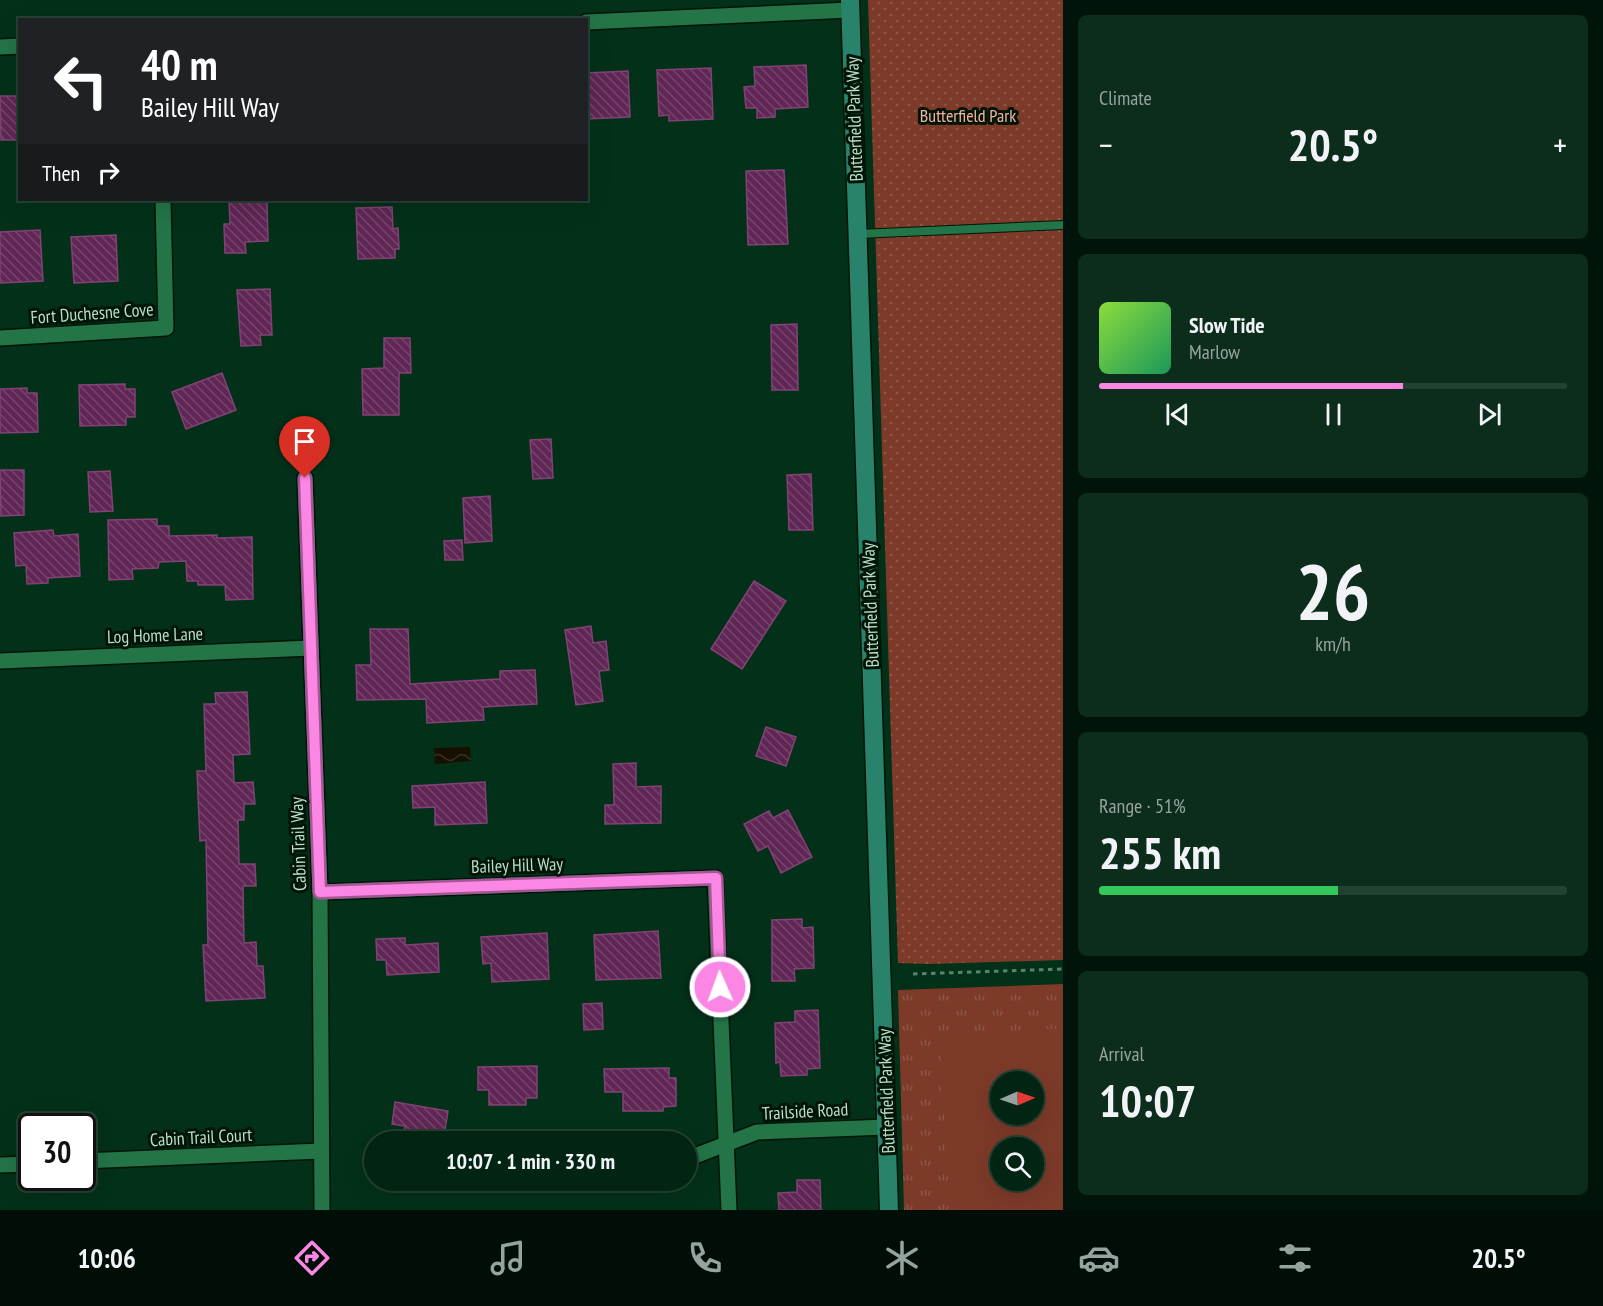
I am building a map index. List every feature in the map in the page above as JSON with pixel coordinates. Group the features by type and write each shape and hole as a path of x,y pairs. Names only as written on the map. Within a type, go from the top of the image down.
{"street":[{"path":"588,22 850,5"},
{"name":"Butterfield Park Way","path":"850,5 889,1210"},
{"path":"0,47 18,46"},
{"name":"Fort Duchesne Cove","path":"0,338 166,327 163,201"},
{"name":"Cabin Trail Way","path":"305,478 320,892 322,1210"},
{"name":"Log Home Lane","path":"0,661 311,648"},
{"name":"Bailey Hill Way","path":"320,892 716,878 726,1144"},
{"name":"Trailside Road","path":"697,1155 757,1132 887,1127"},
{"path":"726,1144 729,1210"},
{"name":"Cabin Trail Court","path":"96,1160 321,1151"},
{"path":"0,1165 18,1164"}],"lane":[{"path":"858,234 1063,225"}],"path":[{"path":"913,974 1063,969"}],"green space":[{"name":"Butterfield Park","path":"868,0 1063,0 1063,960 898,963"},
{"path":"1063,984 1063,1210 904,1210 898,990"},
{"path":"1063,1028 1063,1210 950,1210 940,1046 954,1035"}],"water":[{"path":"470,747 471,761 435,764 434,748"}],"building":[{"path":"806,65 808,107 775,109 775,117 757,118 757,108 746,108 744,87 755,86 754,67"},
{"path":"711,68 713,119 669,121 669,115 659,116 657,70"},
{"path":"628,71 630,117 588,119 588,73"},
{"path":"0,96 18,96 18,140 1,140"},
{"path":"784,170 788,244 748,245 746,171"},
{"path":"229,201 267,201 268,241 245,242 246,253 225,253 224,224 230,224"},
{"path":"392,207 393,229 398,228 399,249 395,249 395,258 358,259 356,208"},
{"path":"40,230 43,281 0,283 0,232"},
{"path":"116,235 118,281 74,283 71,237"},
{"path":"270,289 272,335 260,335 261,345 241,346 237,290"},
{"path":"797,324 798,390 772,390 771,325"},
{"path":"384,338 410,338 411,373 399,373 399,415 363,415 362,369 384,368"},
{"path":"222,373 236,410 186,429 172,392"},
{"path":"125,384 125,389 135,389 135,417 126,417 126,425 80,426 79,385"},
{"path":"27,388 27,393 37,393 38,432 0,433 0,389"},
{"path":"551,439 553,478 533,479 530,440"},
{"path":"0,470 24,470 24,515 1,516"},
{"path":"110,471 113,511 90,512 88,472"},
{"path":"811,474 813,530 789,530 787,475"},
{"path":"490,496 492,541 465,543 463,498"},
{"path":"157,519 157,526 169,526 169,536 252,537 253,599 226,600 225,585 198,585 198,581 187,581 186,561 159,562 158,568 132,569 133,579 109,580 108,520"},
{"path":"53,530 54,536 78,534 80,576 48,578 48,583 27,584 26,565 16,566 14,533"},
{"path":"462,540 463,560 445,560 444,541"},
{"path":"754,581 786,601 742,669 711,649"},
{"path":"591,626 593,643 606,641 609,670 599,671 603,701 576,705 565,630"},
{"path":"370,629 408,629 410,684 500,679 500,671 535,670 537,704 483,707 484,720 427,723 426,699 357,700 356,665 371,665"},
{"path":"247,692 250,754 233,755 234,783 253,782 255,804 244,804 244,820 238,820 239,864 255,864 256,886 243,886 244,943 256,942 257,966 263,966 265,998 206,1001 203,945 208,945 206,840 200,841 197,771 206,771 204,704 216,704 215,693"},
{"path":"766,727 796,737 786,766 756,756"},
{"path":"636,763 636,787 661,786 661,823 605,824 605,805 614,805 613,764"},
{"path":"485,782 487,823 435,825 435,807 413,808 412,786"},
{"path":"788,810 812,857 781,873 768,846 758,851 744,824 769,811 773,818"},
{"path":"802,919 802,928 813,927 814,968 794,969 795,981 772,981 772,920"},
{"path":"658,931 661,978 596,980 594,935"},
{"path":"547,933 549,979 492,982 491,963 483,964 481,937"},
{"path":"405,938 405,945 438,943 439,972 387,975 386,960 377,960 376,939"},
{"path":"602,1003 603,1029 584,1030 583,1004"},
{"path":"818,1010 820,1068 807,1069 807,1075 781,1076 780,1062 776,1063 775,1023 795,1022 795,1011"},
{"path":"537,1066 537,1098 526,1098 526,1105 489,1105 489,1090 478,1090 478,1067"},
{"path":"669,1068 669,1078 676,1078 676,1106 663,1107 663,1111 623,1111 623,1092 605,1092 604,1069"},
{"path":"395,1102 448,1111 445,1131 404,1131 405,1126 392,1124"},
{"path":"797,1180 820,1180 821,1210 779,1210 778,1193 797,1192"}],"route":[{"path":"305,478 320,892 716,878 720,987"}]}
